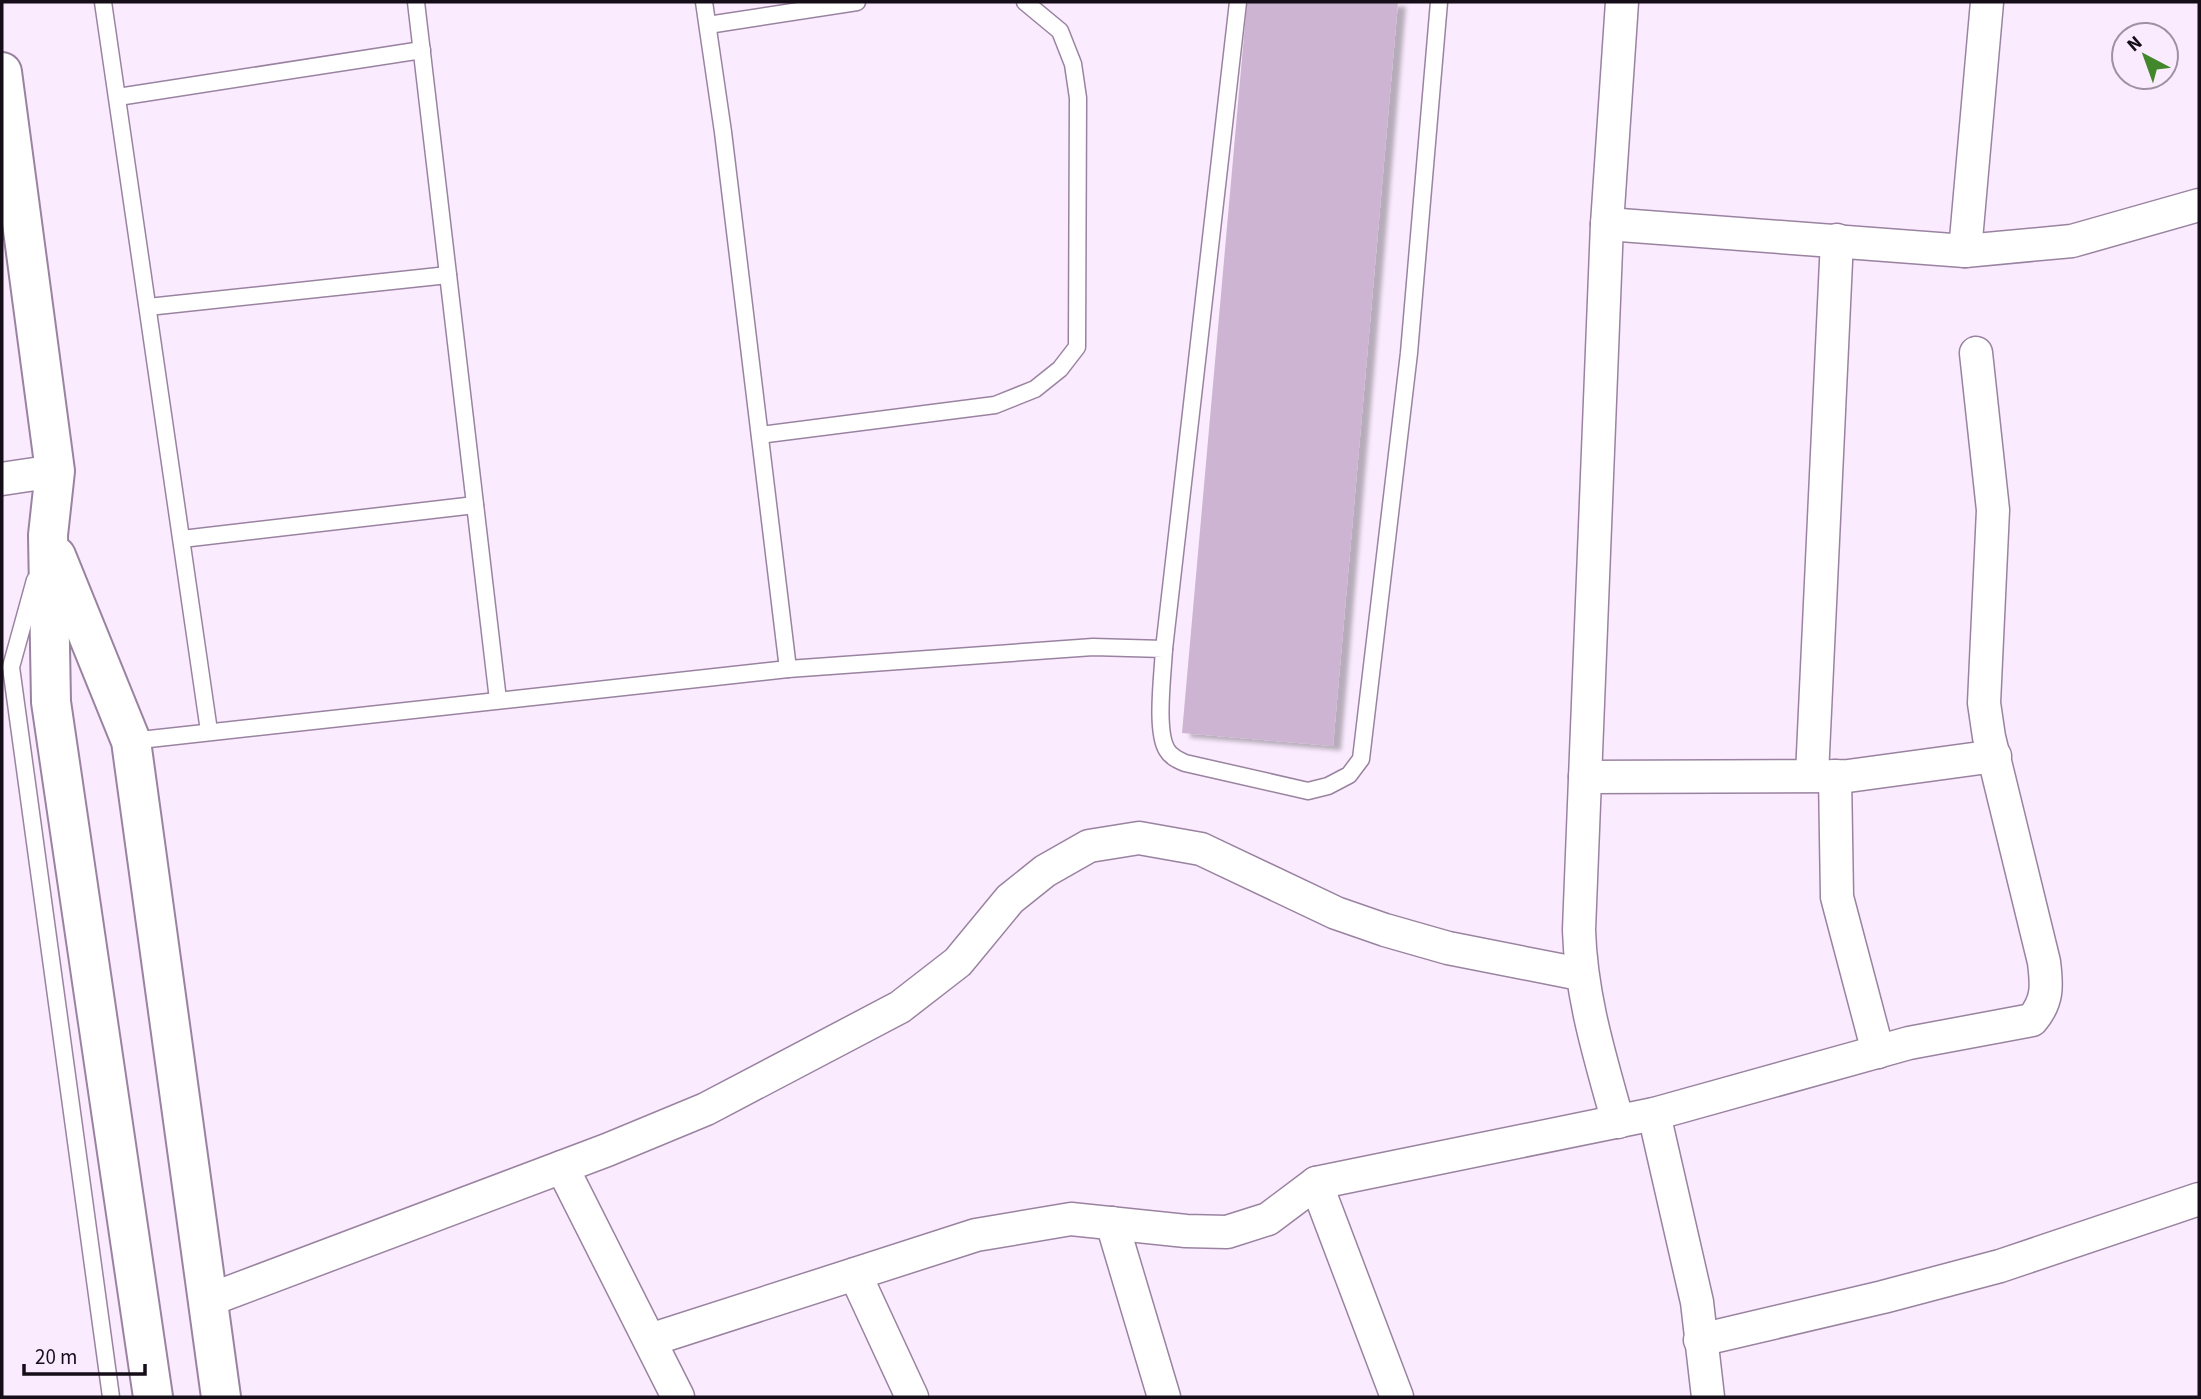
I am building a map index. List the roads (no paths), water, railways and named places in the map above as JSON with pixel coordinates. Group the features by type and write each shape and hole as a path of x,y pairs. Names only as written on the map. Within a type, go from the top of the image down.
{"street":[{"path":"1618,1122 1586,1010 1580,974 1607,224 1622,2"},
{"path":"1965,251 1987,2"},
{"path":"2,72 10,209 55,471 48,535 51,702 153,1397"},
{"path":"1607,224 1965,251 2072,241 2199,205"},
{"path":"1837,240 1824,776 1837,897 1878,1052"},
{"path":"650,1339 976,1235 1034,1223 1071,1219 1186,1231 1227,1232 1268,1219 1316,1183 1654,1114 1878,1052 2032,1020 2043,1007 2047,988 2044,962 1984,703 1993,510 1976,353"},
{"path":"2,479 55,471"},
{"path":"48,535 131,741 221,1397"},
{"path":"1585,777 1824,776 1885,773 1995,756"},
{"path":"208,1300 562,1167 706,1109 900,1007 958,962 1010,899 1045,871 1089,846 1139,838 1200,849 1336,913 1385,930 1448,948 1580,974"},
{"path":"1654,1114 1697,1302 1708,1397"},
{"path":"562,1167 678,1397"},
{"path":"1316,1183 1397,1397"},
{"path":"1700,1340 2000,1266 2199,1199"},
{"path":"1112,1223 1164,1397"},
{"path":"855,1274 912,1397"}],"lane":[{"path":"103,2 209,731"},
{"path":"416,2 498,700"},
{"path":"704,2 788,669"},
{"path":"708,25 857,2"},
{"path":"760,435 995,405 1035,389 1059,369 1077,347 1078,98 1073,64 1060,31 1025,2"},
{"path":"1238,2 1164,649 1162,733 1164,747 1171,756 1185,763 1308,791 1328,786 1349,775 1361,759 1409,353 1439,2"},
{"path":"118,97 422,50"},
{"path":"148,307 448,275"},
{"path":"182,539 475,505"},
{"path":"48,535 11,667 111,1397"},
{"path":"131,741 788,669 1093,647 1164,649"}]}
